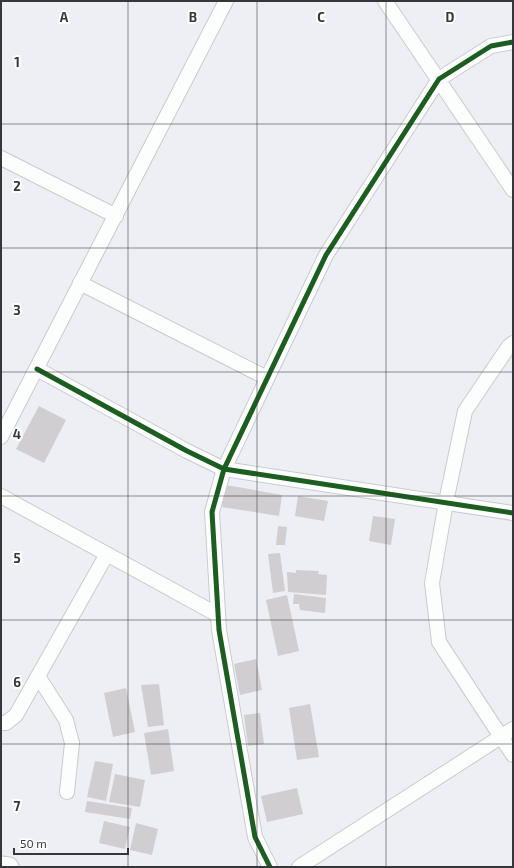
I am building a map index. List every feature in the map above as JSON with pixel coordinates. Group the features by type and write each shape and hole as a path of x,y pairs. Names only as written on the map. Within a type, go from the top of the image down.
{"main road":[{"path":"1,866 9,867"}],"street":[{"path":"1,437 226,1"},
{"path":"385,1 513,190"},
{"path":"270,867 255,837 219,630 212,512 224,468 326,255 439,79 491,46 513,42"},
{"path":"1,158 116,216"},
{"path":"80,284 267,378"},
{"path":"513,343 509,346 465,411 446,502 432,583 439,642 513,755"},
{"path":"37,369 186,451 224,468 513,513"},
{"path":"1,496 218,615"},
{"path":"1,723 6,723 16,715 107,554"},
{"path":"38,676 66,720 72,743 67,792"},
{"path":"299,867 513,729"}],"building":[{"path":"39,406 66,420 44,463 16,449"},
{"path":"226,485 282,495 279,516 222,507"},
{"path":"298,496 328,501 324,521 295,516"},
{"path":"373,516 395,519 391,545 369,541"},
{"path":"278,526 287,527 285,545 276,545"},
{"path":"280,553 285,591 273,593 268,554"},
{"path":"296,570 319,571 318,574 327,575 326,595 288,592 287,572 296,573"},
{"path":"294,594 326,598 325,613 300,610 299,604 293,604"},
{"path":"287,595 299,651 278,656 266,600"},
{"path":"256,659 262,690 240,695 234,664"},
{"path":"159,684 164,725 148,727 141,685"},
{"path":"126,688 135,732 113,737 104,693"},
{"path":"310,704 319,757 297,760 289,708"},
{"path":"260,713 264,744 248,746 244,715"},
{"path":"168,729 174,771 151,775 144,733"},
{"path":"95,761 113,764 106,801 87,797"},
{"path":"115,774 145,780 140,807 109,802"},
{"path":"297,788 303,814 267,822 261,796"},
{"path":"87,801 132,808 130,819 85,812"},
{"path":"104,821 130,827 125,849 99,843"},
{"path":"136,823 158,829 152,855 130,850"}],"cycle path":[{"path":"270,867 255,837 219,630 212,512 224,469 326,255 439,79 491,46 513,42"},
{"path":"37,369 187,451 224,469 513,513"}]}
